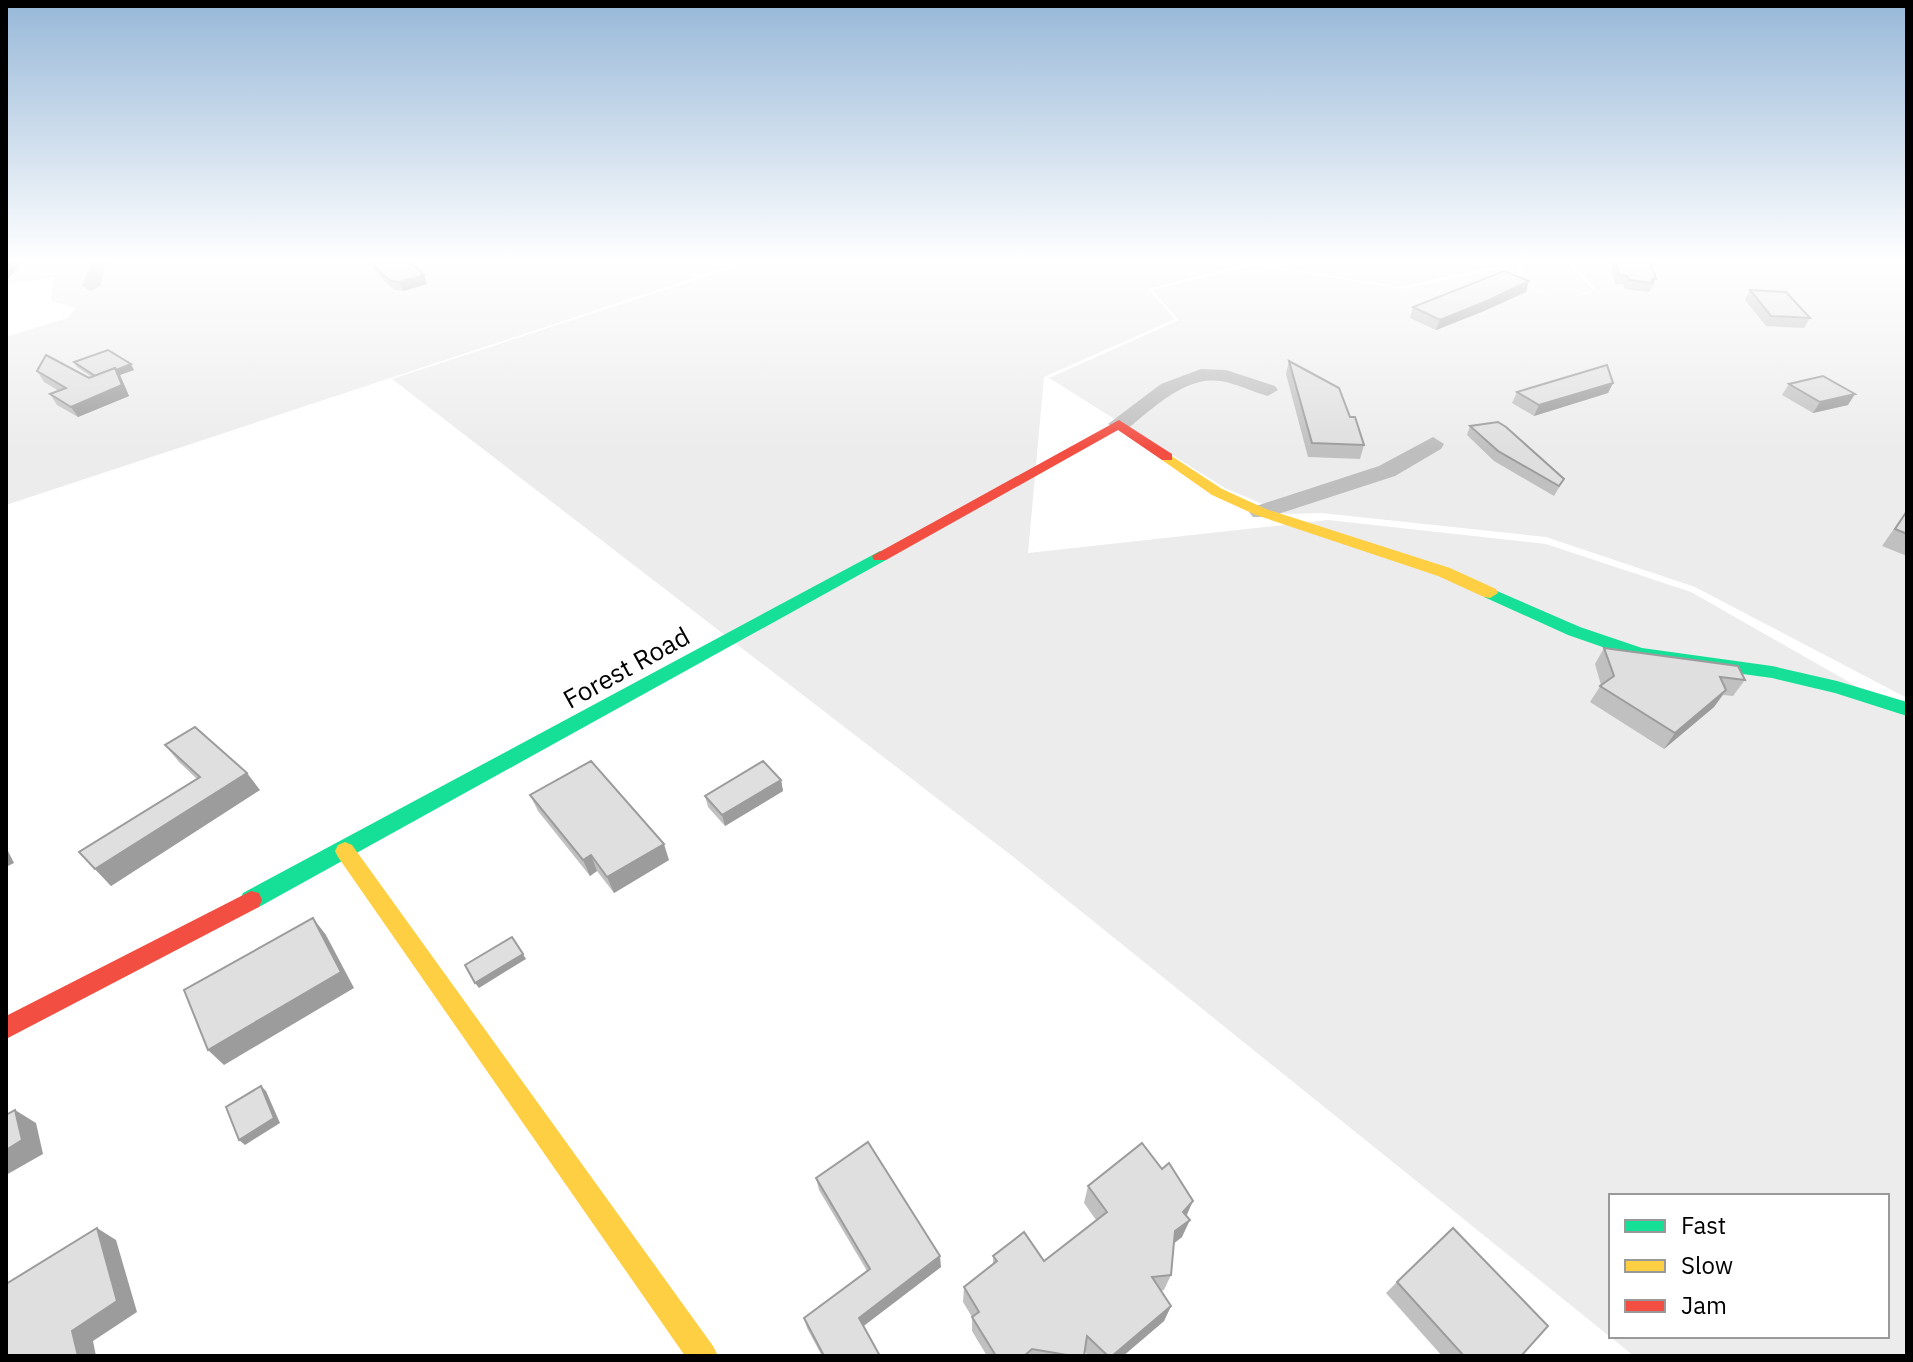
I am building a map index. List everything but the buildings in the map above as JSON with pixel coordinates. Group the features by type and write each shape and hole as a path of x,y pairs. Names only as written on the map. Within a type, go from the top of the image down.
{"street":[{"path":"1268,390 1233,379 1201,375 1172,388 1119,424 1217,492 1261,512 1444,572 1574,631 1640,654 1772,672 1837,687 1907,709"},
{"name":"Forest Road","path":"6,1028 345,851 1119,424"},
{"path":"1261,512 1387,471 1433,444"},
{"path":"345,851 703,1356"}],"shaded area":[{"path":"52,323 559,323 6,505 6,337"},
{"path":"565,323 1167,323 1044,377 1028,553 1328,520 1546,544 1691,592 1907,715 1907,1356 1634,1356 1612,1338 1889,1338 1889,1194 1609,1194 1609,1336 1016,859 392,379"},
{"path":"1173,323 1907,323 1907,698 1695,587 1546,537 1321,513 1286,514 1225,488 1049,378"}],"traffic: fast":[{"path":"251,900 880,556"},
{"path":"1490,593 1574,631 1640,654 1772,672 1837,687 1907,709"}],"traffic: slow":[{"path":"1167,457 1217,492 1261,512 1444,572 1490,593"},
{"path":"345,851 703,1356"}],"traffic: jam":[{"path":"880,556 1119,424 1167,457"},
{"path":"6,1028 251,900"}]}
